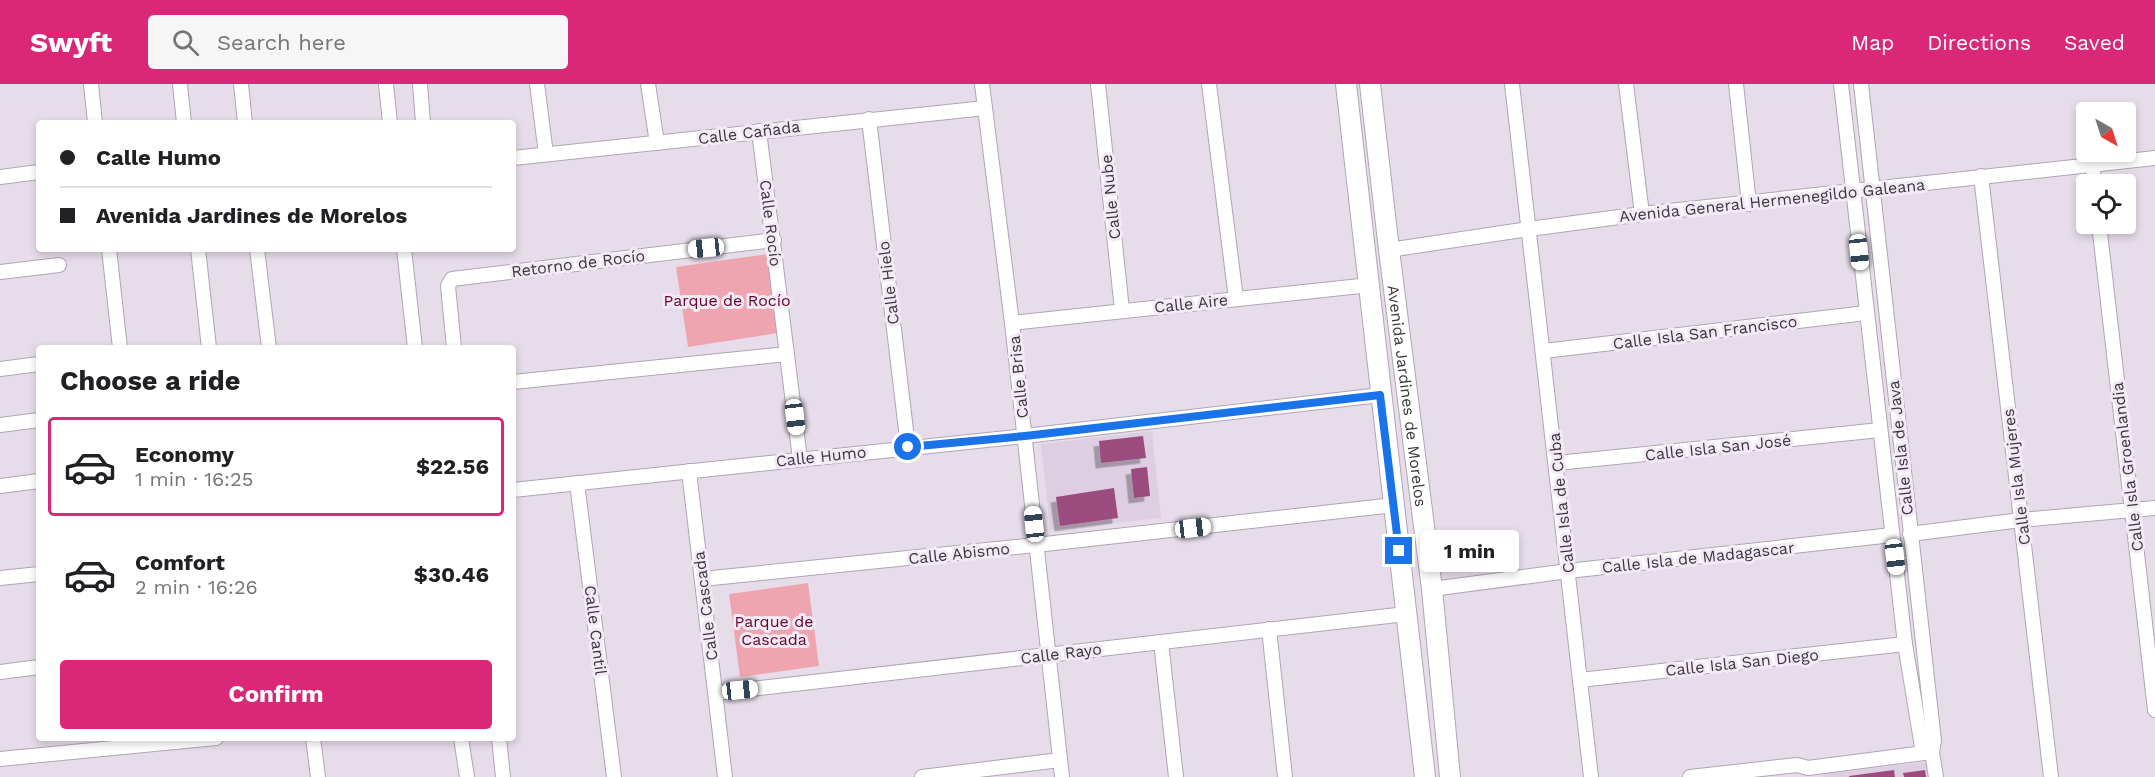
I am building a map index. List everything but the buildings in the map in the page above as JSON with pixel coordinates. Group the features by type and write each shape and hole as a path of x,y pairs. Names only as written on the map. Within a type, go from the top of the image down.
{"main road":[{"name":"Avenida Jardines de Morelos","path":"1346,84 1425,777"},
{"name":"Avenida Jardines de Morelos","path":"1370,84 1432,589 1450,777"},
{"path":"1375,342 1400,340"},
{"path":"1399,551 1427,548"}],"street":[{"path":"91,84 95,120"},
{"path":"180,84 184,120"},
{"path":"241,84 245,120"},
{"path":"386,84 390,120"},
{"path":"420,84 423,120"},
{"path":"537,84 546,154"},
{"path":"648,84 657,143"},
{"name":"Calle Brisa","path":"982,84 1012,323 1062,777"},
{"name":"Calle Nube","path":"1098,84 1122,310"},
{"path":"1209,84 1236,298"},
{"name":"Calle Isla de Cuba","path":"1512,84 1592,777"},
{"path":"1626,84 1642,214"},
{"path":"1736,84 1749,204"},
{"name":"Calle Isla de Java","path":"1841,84 1905,644 1928,752 1936,777"},
{"name":"Calle Isla de Java","path":"1861,84 1934,741 1928,752"},
{"name":"Calle Cañada","path":"516,158 985,108"},
{"name":"Calle Hielo","path":"869,119 908,447"},
{"name":"Calle Rocío","path":"759,131 800,459"},
{"name":"Avenida General Hermenegildo Galeana","path":"1389,250 1642,214 2155,158"},
{"path":"2092,164 2094,174"},
{"path":"0,177 36,172"},
{"name":"Calle Isla Mujeres","path":"1981,176 2051,777"},
{"name":"Calle Isla Groenlandia","path":"2100,234 2155,710"},
{"name":"Retorno de Rocío","path":"454,345 448,286 452,279 774,240"},
{"path":"109,252 120,345"},
{"path":"198,252 209,345"},
{"path":"257,252 269,345"},
{"path":"404,252 415,345"},
{"path":"0,272 59,265"},
{"name":"Calle Aire","path":"1012,323 1370,285"},
{"name":"Calle Isla San Francisco","path":"1544,351 1866,313"},
{"path":"516,382 787,354"},
{"path":"0,369 36,364"},
{"name":"Calle Humo","path":"516,490 1025,436 1380,395"},
{"path":"0,425 36,420"},
{"name":"Calle Isla San José","path":"1557,464 1880,430"},
{"name":"Calle Cascada","path":"689,471 725,777"},
{"path":"1886,479 1904,476"},
{"path":"0,486 36,481"},
{"name":"Calle Cantil","path":"577,483 614,777"},
{"name":"Calle Abismo","path":"702,579 1036,546 1394,506"},
{"path":"1910,534 2021,520 2155,508"},
{"name":"Calle Isla de Madagascar","path":"1432,589 1568,571 1892,536"},
{"path":"0,578 36,573"},
{"name":"Calle Rayo","path":"716,693 1406,614"},
{"path":"1269,629 1286,777"},
{"path":"1161,642 1176,777"},
{"name":"Calle Isla San Diego","path":"1580,680 1905,644"},
{"path":"0,672 36,668"},
{"path":"0,759 185,741"},
{"path":"313,741 318,777"},
{"path":"461,741 467,777"},
{"path":"499,741 503,777"},
{"path":"1690,777 1797,765 1809,772 1928,752"},
{"path":"922,777 1060,760"}],"shaded area":[{"path":"1152,431 1161,518 1050,530 1041,444"},
{"path":"1929,762 1931,777 1823,777 1823,774"}],"green space":[{"name":"Parque de Rocío","path":"767,254 778,333 688,347 676,267"},
{"name":"Parque de Cascada","path":"808,583 819,666 740,677 729,594"}],"route":[{"path":"908,447 1025,436 1380,395 1399,551"}]}
